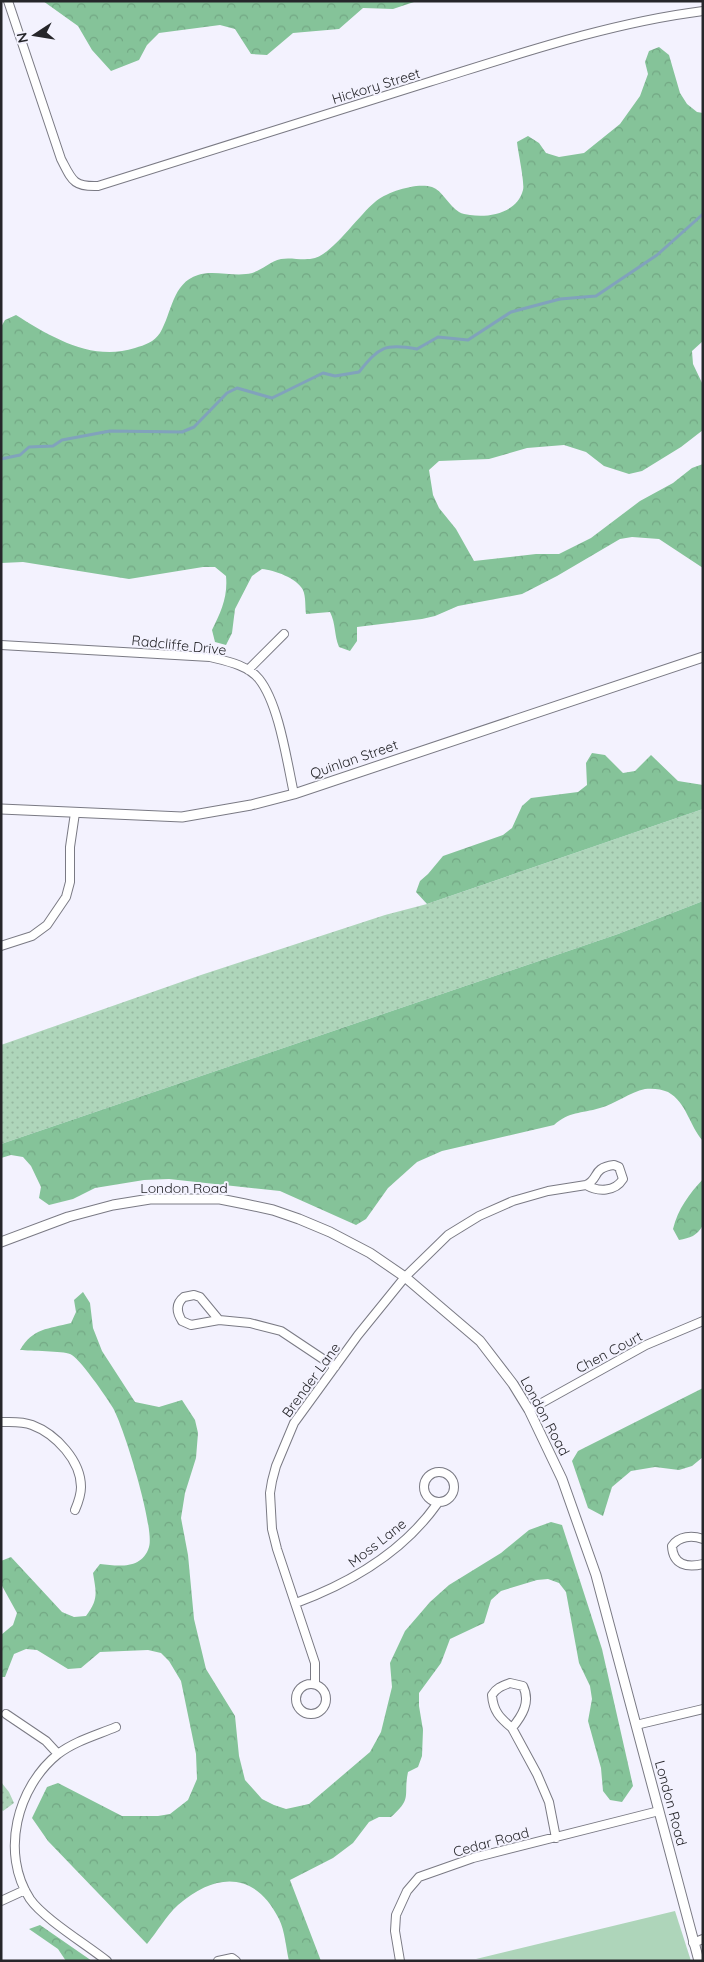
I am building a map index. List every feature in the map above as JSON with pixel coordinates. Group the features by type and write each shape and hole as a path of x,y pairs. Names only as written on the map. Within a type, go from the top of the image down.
{"street":[{"name":"Hickory Street","path":"8,1 61,159 79,186 98,186 509,57 639,21 703,11"},
{"path":"248,670 284,634"},
{"name":"Radcliffe Drive","path":"1,645 210,657 233,663 248,670 259,679 271,702 279,726 294,794"},
{"name":"Quinlan Street","path":"1,808 182,817 224,810 294,794 703,657"},
{"path":"1,946 32,936 47,925 62,904 70,882 70,846 75,813"},
{"name":"Brender Lane","path":"315,1684 306,1685 301,1688 296,1696 298,1709 302,1712 310,1714 321,1711 327,1699 325,1693 315,1684 315,1662 277,1549 272,1529 270,1492 276,1466 294,1423 405,1277 448,1235 479,1216 513,1201 548,1191 586,1186 598,1190 615,1187 623,1179 619,1167 614,1165 600,1169 593,1181 586,1186"},
{"name":"London Road","path":"1,1242 68,1217 113,1205 150,1199 220,1200 273,1210 330,1232 370,1253 405,1277 480,1341 513,1384 529,1410 562,1479 596,1575 698,1961"},
{"path":"219,1320 200,1297 194,1295 184,1297 178,1304 179,1317 186,1324 191,1325 219,1320 250,1323 281,1331 335,1367"},
{"name":"Chen Court","path":"529,1410 646,1345 703,1321"},
{"path":"1,1422 16,1421 32,1425 57,1440 73,1461 81,1486 75,1510"},
{"name":"Moss Lane","path":"296,1603 326,1592 365,1571 417,1527 437,1504 446,1501 454,1491 454,1484 451,1477 440,1471 430,1474 424,1484 427,1496 431,1502 437,1504"},
{"path":"703,1539 682,1538 672,1546 675,1559 682,1565 692,1567 703,1564"},
{"path":"512,1728 521,1717 527,1700 523,1686 514,1683 495,1690 492,1695 495,1710 501,1719 512,1728 537,1774 549,1802 556,1838"},
{"path":"636,1725 703,1709"},
{"path":"6,1714 46,1741 58,1754"},
{"path":"107,1961 40,1910 30,1899 17,1872 14,1841 19,1813 28,1790 40,1772 58,1754 75,1743 116,1727"},
{"name":"Cedar Road","path":"400,1961 395,1931 396,1915 407,1891 419,1877 473,1858 659,1810"},
{"path":"1,1901 25,1890"},
{"path":"693,1943 703,1940"},
{"path":"218,1961 232,1958 236,1961"}],"green space":[{"path":"43,1 417,1 393,9 363,8 339,29 293,33 267,55 251,54 235,29 220,25 159,33 147,45 139,60 111,71 92,50 78,26"},
{"path":"659,47 669,55 680,93 687,104 697,112 703,113 703,341 692,351 693,364 703,385 703,430 681,447 642,471 629,474 604,466 586,452 564,445 527,448 489,459 439,461 429,470 433,495 439,508 456,529 474,561 536,554 559,554 591,538 640,501 673,483 692,468 703,464 703,568 659,539 632,537 620,539 522,594 458,606 435,616 422,619 357,627 357,641 350,651 339,647 330,612 306,614 305,596 300,586 291,578 273,571 262,569 252,576 235,609 232,633 226,645 215,642 212,630 223,604 226,591 226,576 215,567 203,567 129,579 23,562 1,563 1,327 5,320 16,315 72,345 88,350 119,352 146,344 158,336 178,292 189,279 209,273 251,273 281,259 315,258 322,255 338,242 375,202 394,192 410,187 432,187 439,191 455,209 470,215 485,216 509,209 520,198 523,190 517,142 528,136 539,143 546,153 559,157 584,153 620,124 640,96 648,74 645,62 649,51"},
{"path":"592,753 605,755 623,773 635,771 651,755 678,781 703,785 703,809 427,904 416,892 420,881 443,856 503,835 512,828 522,806 531,798 578,792 587,785 586,763"},
{"path":"703,809 703,901 618,934 1,1144 1,1045 201,975 385,915 427,904"},
{"path":"703,901 703,1141 680,1102 663,1090 645,1089 606,1106 570,1115 554,1125 442,1151 417,1162 388,1188 366,1219 356,1225 280,1191 169,1179 144,1180 95,1188 73,1199 49,1205 39,1198 41,1187 31,1166 23,1157 11,1155 1,1158 1,1144 618,934"},
{"path":"703,1179 703,1225 693,1236 679,1240 673,1229 678,1215 689,1196"},
{"path":"83,1292 90,1303 93,1328 102,1351 135,1402 159,1407 182,1400 195,1420 198,1433 196,1458 185,1493 181,1518 188,1555 194,1619 206,1669 235,1716 239,1756 245,1780 262,1799 286,1809 309,1804 370,1752 381,1732 392,1687 390,1663 405,1631 430,1602 449,1585 501,1553 529,1530 551,1522 562,1525 602,1649 633,1786 622,1802 610,1800 603,1791 601,1768 588,1721 592,1699 590,1686 579,1663 566,1592 559,1583 548,1579 537,1580 501,1591 491,1600 484,1623 450,1639 441,1663 419,1693 423,1730 422,1756 418,1767 408,1772 405,1801 398,1811 391,1817 379,1817 369,1822 353,1843 333,1858 290,1880 321,1961 289,1961 281,1924 269,1903 258,1892 247,1885 234,1882 220,1882 192,1894 174,1909 147,1944 48,1841 32,1818 47,1787 58,1783 122,1816 170,1814 188,1800 197,1779 196,1754 181,1681 169,1661 161,1653 148,1650 100,1652 81,1668 68,1669 37,1650 26,1649 14,1654 5,1677 1,1677 1,1635 13,1625 17,1613 1,1584 1,1561 11,1557 62,1612 74,1617 86,1616 95,1600 93,1573 100,1564 122,1566 135,1563 141,1560 149,1547 150,1536 143,1500 124,1435 110,1403 86,1370 70,1354 20,1350 30,1337 36,1333 48,1328 71,1323 76,1312 74,1300"},
{"path":"703,1388 703,1457 692,1466 679,1470 655,1467 631,1471 612,1487 603,1516 588,1508 572,1461 578,1451"},
{"path":"1,1782 9,1792 14,1803 3,1811 1,1809"},
{"path":"675,1911 691,1961 476,1959"},
{"path":"40,1925 92,1961 66,1961 58,1949 29,1929"}],"waterway":[{"path":"1,459 20,455 29,447 53,446 62,440 110,431 182,432 194,427 227,393 237,388 272,398 323,373 335,376 359,372 378,352 390,347 417,349 438,337 468,340 511,312 560,299 596,296 657,255 703,214"}]}
